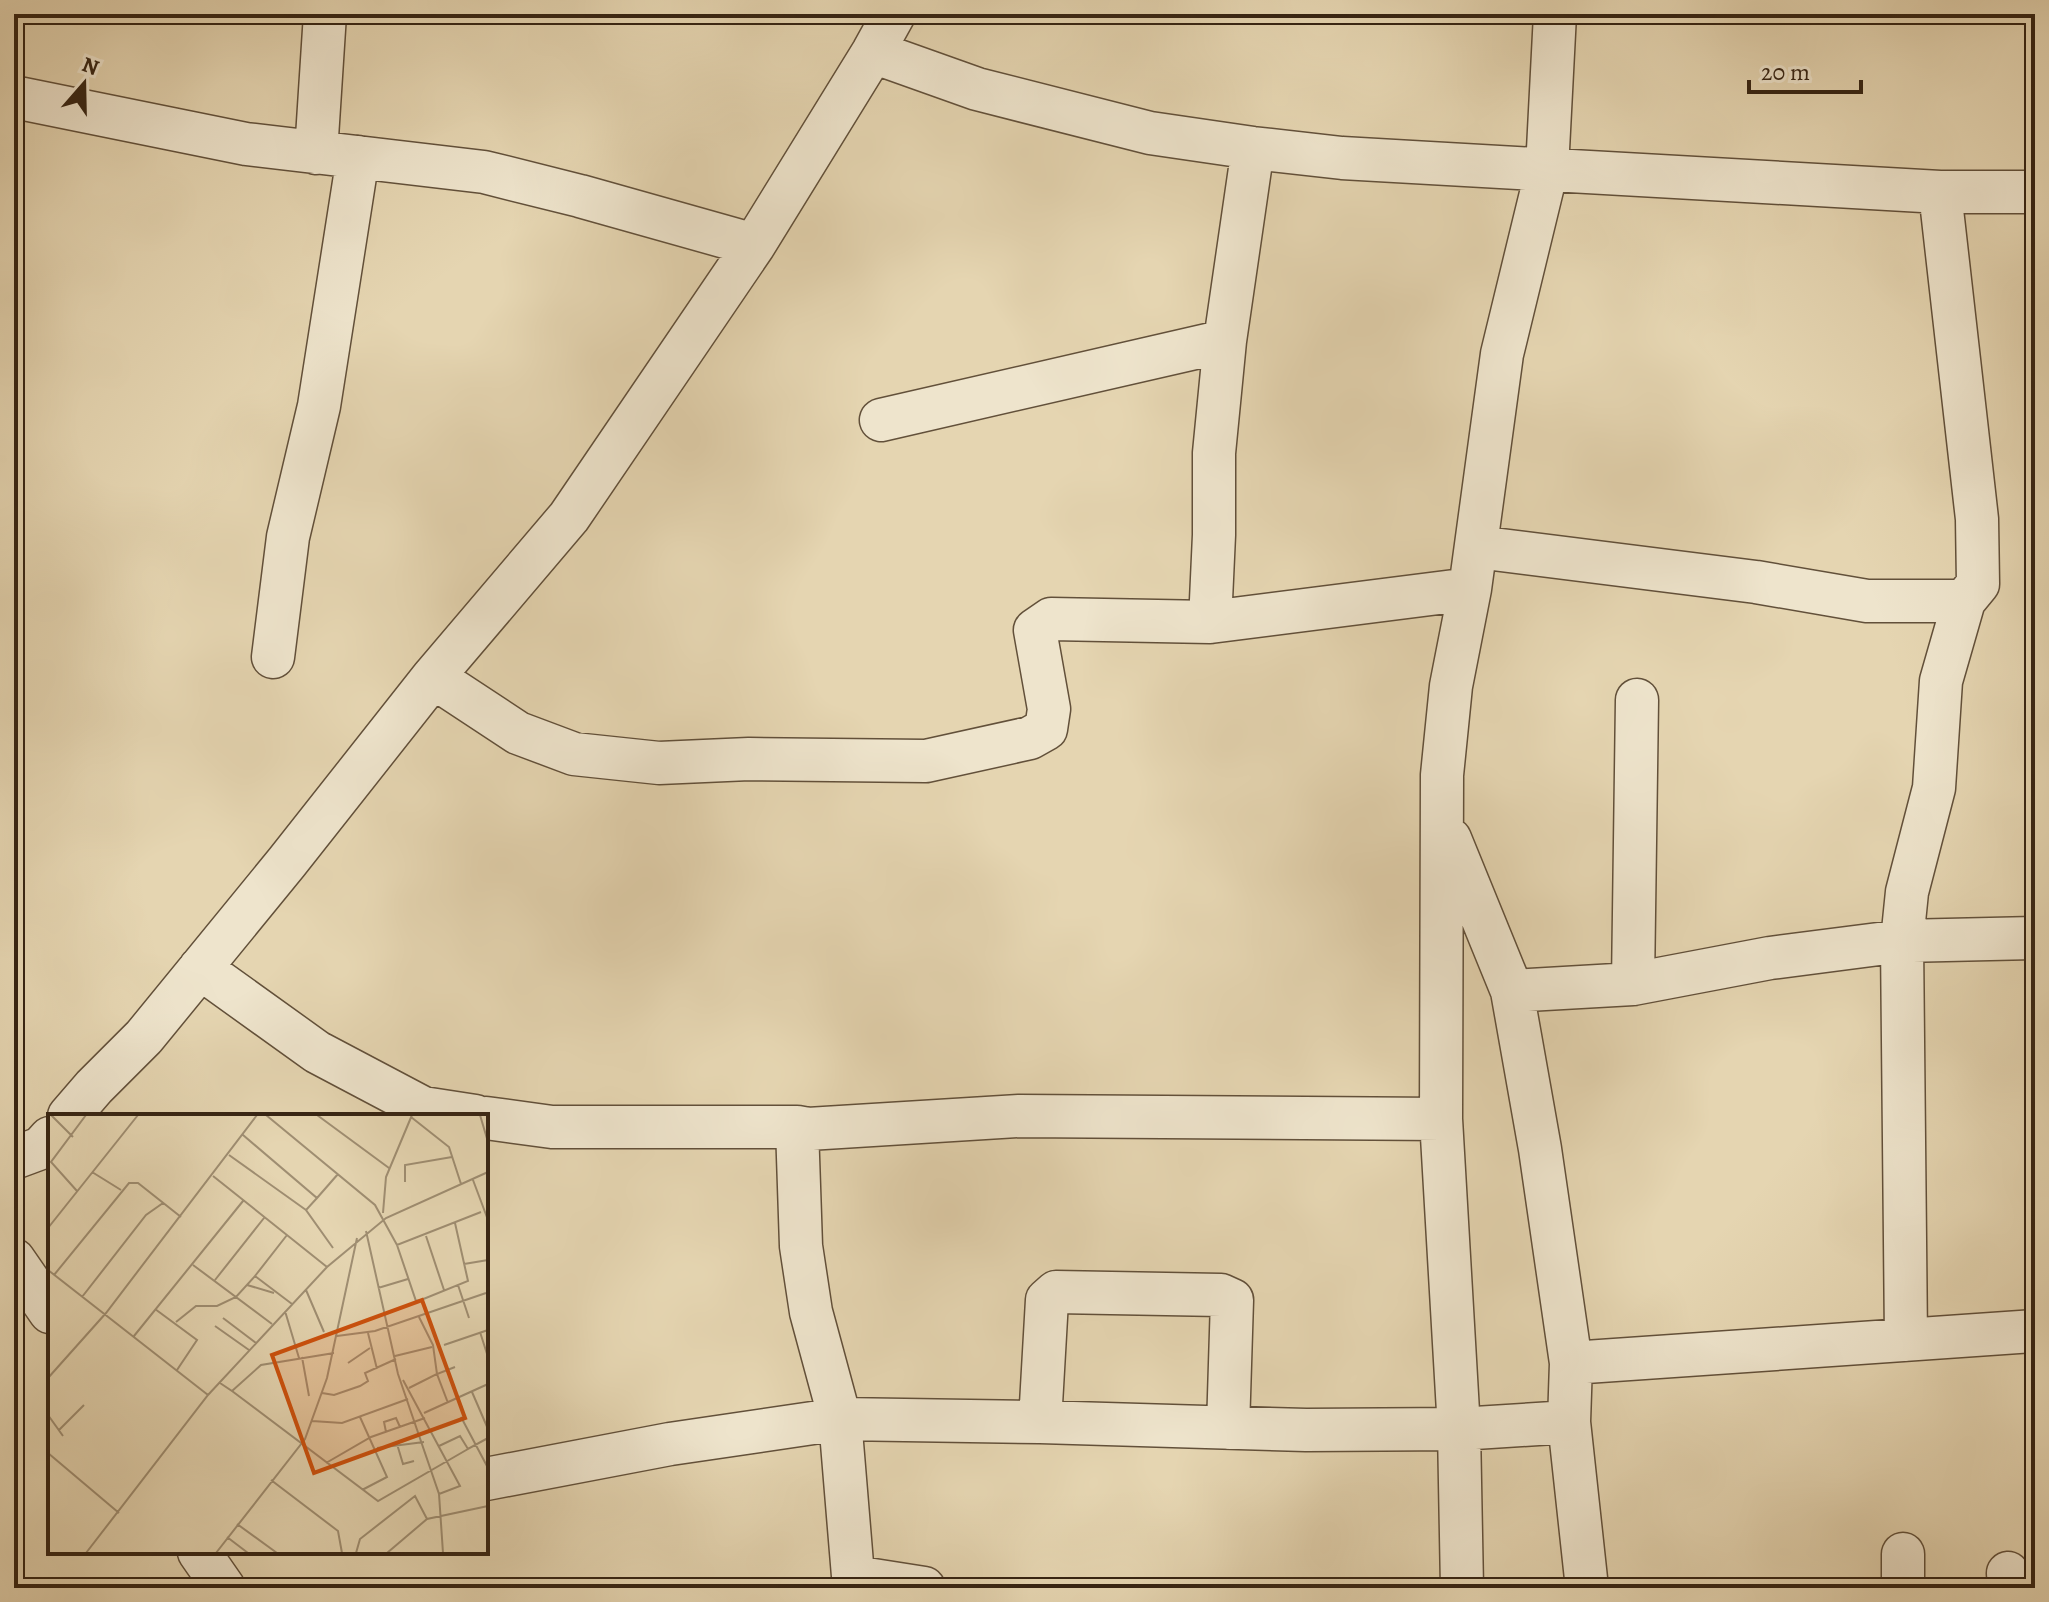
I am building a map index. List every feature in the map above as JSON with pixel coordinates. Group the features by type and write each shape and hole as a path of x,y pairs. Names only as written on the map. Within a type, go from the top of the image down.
{"street":[{"path":"316,153 325,14"},
{"path":"71,1114 144,1037 433,677 569,517 754,245 894,14"},
{"path":"1462,1588 1459,1429 1441,1119 1442,775 1451,686 1477,547 1502,354 1547,169 1555,14"},
{"path":"873,52 977,89 1150,133 1253,148 1342,158 1940,192 2035,192"},
{"path":"14,97 246,144 484,172 754,245"},
{"path":"1210,622 1214,453 1225,341 1253,148"},
{"path":"273,657 288,537 319,406 358,157"},
{"path":"1906,1340 1902,941 1907,892 1934,788 1941,681 1964,601 1978,584 1977,519 1940,192"},
{"path":"881,420 1225,341"},
{"path":"1477,547 1756,582 1867,601 1964,601"},
{"path":"433,677 518,733 574,754 659,763 749,759 926,761 1030,738 1046,729 1049,709 1035,630 1051,619 1210,622 1470,589"},
{"path":"1633,984 1637,700"},
{"path":"1442,821 1512,991 1540,1149 1571,1363 1569,1422 1587,1588"},
{"path":"1512,991 1633,984 1770,958 1902,941 2035,938"},
{"path":"200,968 317,1052 423,1108 462,1114"},
{"path":"488,1118 552,1127 808,1129 1019,1116 1441,1119"},
{"path":"797,1127 801,1246 811,1312 840,1419 854,1582 924,1588"},
{"path":"14,1158 41,1148 48,1140"},
{"path":"14,1260 48,1309"},
{"path":"1040,1422 1047,1300 1056,1292 1221,1295 1232,1300 1228,1428"},
{"path":"1571,1363 2035,1331"},
{"path":"488,1479 670,1444 840,1419 1306,1430 1459,1429 1569,1422"},
{"path":"200,1554 224,1588"}]}
